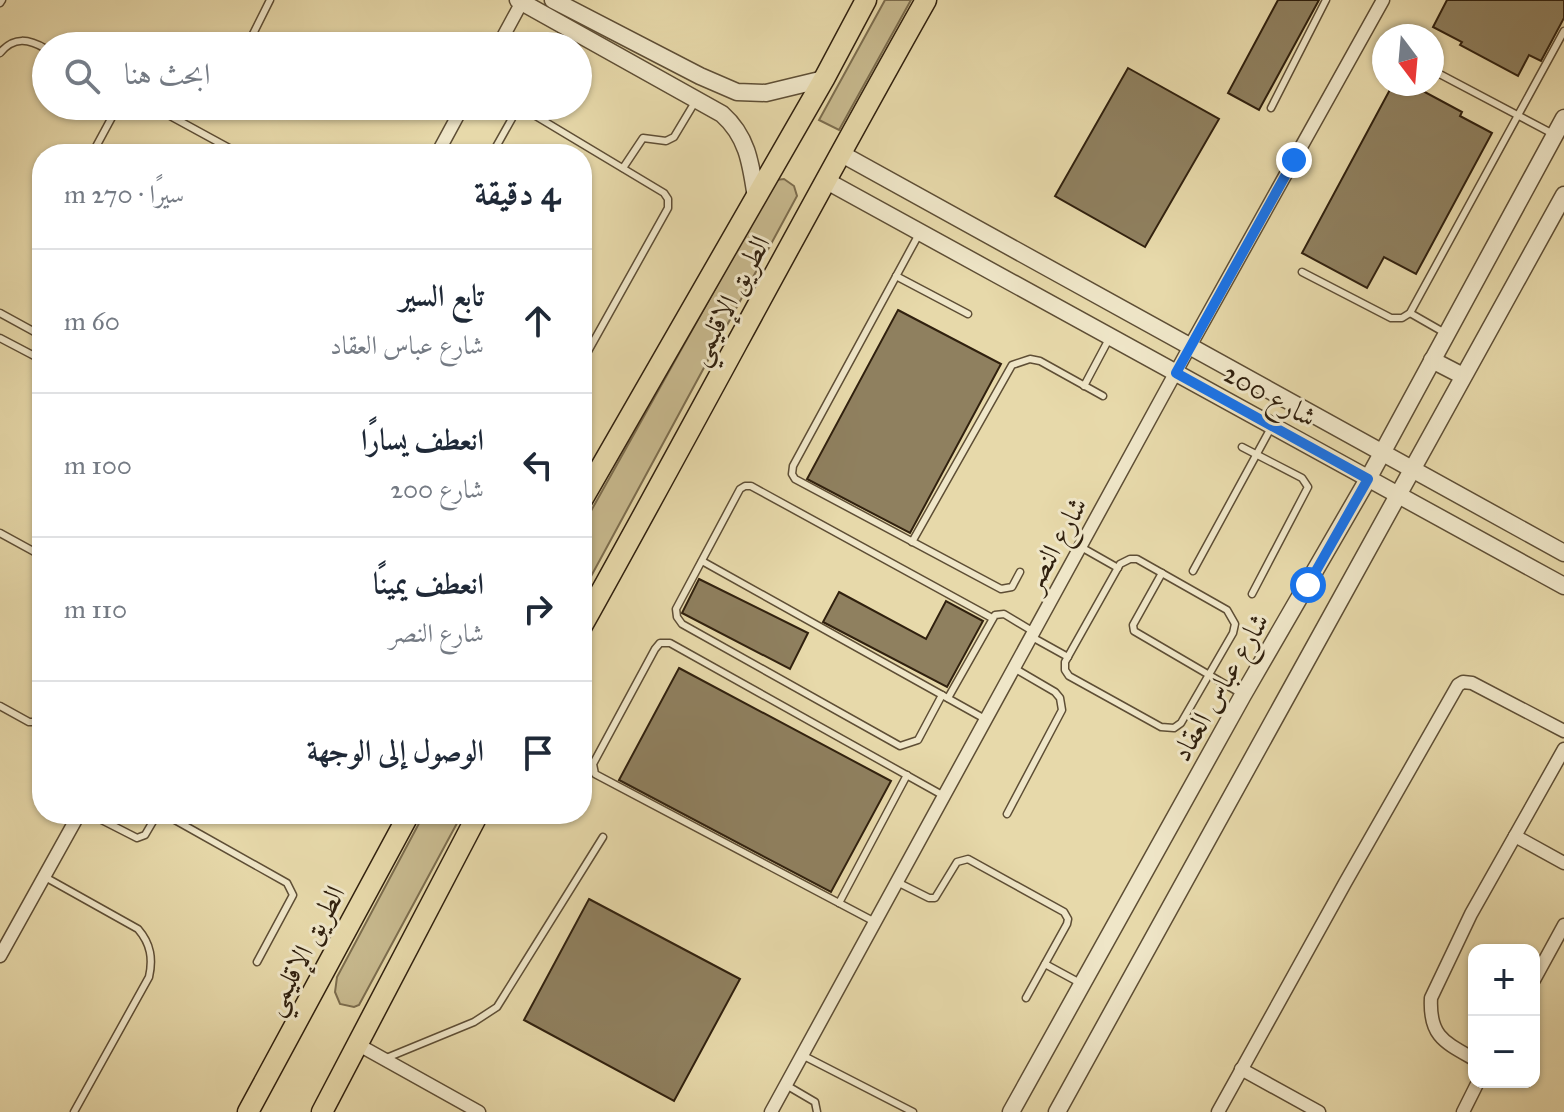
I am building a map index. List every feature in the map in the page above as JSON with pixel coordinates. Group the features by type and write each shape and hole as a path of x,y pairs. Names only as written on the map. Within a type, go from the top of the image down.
{"highway":[{"name":"الطريق الإقليمي","path":"592,483 824,79 866,0"},
{"name":"الطريق الإقليمي","path":"592,608 926,0"},
{"name":"الطريق الإقليمي","path":"248,1112 404,824"},
{"path":"322,1112 473,824"}],"street":[{"path":"553,0 737,92 782,91 824,79"},
{"name":"شارع النصر","path":"771,1112 1383,0"},
{"path":"505,32 521,1 577,32"},
{"path":"592,41 722,114 741,135 747,148 756,198"},
{"name":"شارع عباس العقاد","path":"1011,1112 1243,695 1368,479 1564,118"},
{"path":"442,144 455,120"},
{"name":"شارع 200","path":"840,153 1564,553"},
{"name":"شارع 200","path":"825,180 1564,586"},
{"path":"1057,1112 1564,195"},
{"path":"1432,360 1463,376"},
{"path":"1218,1112 1458,685 1472,683 1564,731"},
{"path":"1468,1055 1434,1030 1431,998 1471,914 1564,749"},
{"path":"0,956 73,824"},
{"path":"1515,836 1564,863"},
{"path":"1540,969 1564,925"},
{"path":"357,1044 479,1112"},
{"path":"1241,1069 1319,1112"},
{"path":"1463,1112 1475,1088"}],"lane":[{"path":"254,32 270,0"},
{"path":"1271,108 1326,0"},
{"path":"1302,272 1391,318 1402,318 1410,313 1564,31"},
{"path":"0,53 18,41 32,42"},
{"path":"1444,76 1555,135"},
{"path":"623,168 643,138 666,141 674,137 697,99"},
{"path":"97,144 110,120"},
{"path":"178,120 222,144"},
{"path":"498,144 511,120"},
{"path":"542,120 583,144"},
{"path":"592,150 664,193 668,199 668,208 592,344"},
{"path":"920,232 793,466 792,474 795,479 1001,589 1012,587 1020,572"},
{"path":"896,276 968,314"},
{"path":"0,313 32,331"},
{"path":"1410,313 1447,334"},
{"path":"1084,386 1110,337"},
{"path":"0,338 32,355"},
{"path":"912,542 1012,365 1030,359 1103,396"},
{"path":"1193,571 1272,426"},
{"path":"1242,447 1302,478 1308,487 1252,594"},
{"path":"992,618 748,485 740,489 676,609 682,624 900,746 918,740 992,618 1004,614 1068,657"},
{"path":"0,533 32,551"},
{"path":"1081,547 1118,568"},
{"path":"1134,559 1162,573 1227,610 1233,619 1233,633 1181,723 1174,728 1165,728 1069,676 1064,666 1118,568 1125,561 1134,559"},
{"path":"702,561 986,719"},
{"path":"1162,573 1133,625 1134,631 1243,695"},
{"path":"875,922 597,775 592,768 594,761 655,649 665,642 944,796"},
{"path":"1007,814 1062,710 1060,698 1055,692 1014,668"},
{"path":"0,706 32,722"},
{"path":"839,903 907,775"},
{"path":"110,824 137,838 145,835 151,824"},
{"path":"182,824 287,883 293,895 257,962"},
{"path":"384,1059 474,1022 497,1007 603,837"},
{"path":"897,882 935,898 957,862 964,859 1064,912 1068,922 1026,998"},
{"path":"44,876 138,929 147,942 151,957 149,977 74,1112"},
{"path":"1045,964 1083,985"},
{"path":"802,1055 913,1112"},
{"path":"786,1085 815,1102 819,1111"}],"shaded area":[{"path":"885,0 911,0 839,130 819,120"},
{"path":"784,179 794,186 797,196 592,575 592,509 776,180"},
{"path":"419,824 457,824 359,1005 340,1004 335,992 337,977"}],"building":[{"path":"1278,0 1319,0 1259,110 1228,93"},
{"path":"1447,0 1564,0 1564,18 1541,61 1529,55 1518,76 1460,45 1462,42 1444,33 1444,24 1435,24"},
{"path":"1128,68 1219,119 1145,247 1055,196"},
{"path":"1387,96 1432,96 1462,112 1460,116 1492,133 1416,274 1384,257 1367,288 1302,253"},
{"path":"898,310 1001,364 910,533 807,479"},
{"path":"699,579 808,633 790,669 682,613"},
{"path":"839,592 926,639 946,601 983,621 947,687 823,622"},
{"path":"679,668 891,781 831,892 619,780"},
{"path":"589,899 740,979 674,1101 524,1020"}],"route":[{"path":"1294,160 1176,373 1368,479 1308,585"}]}
